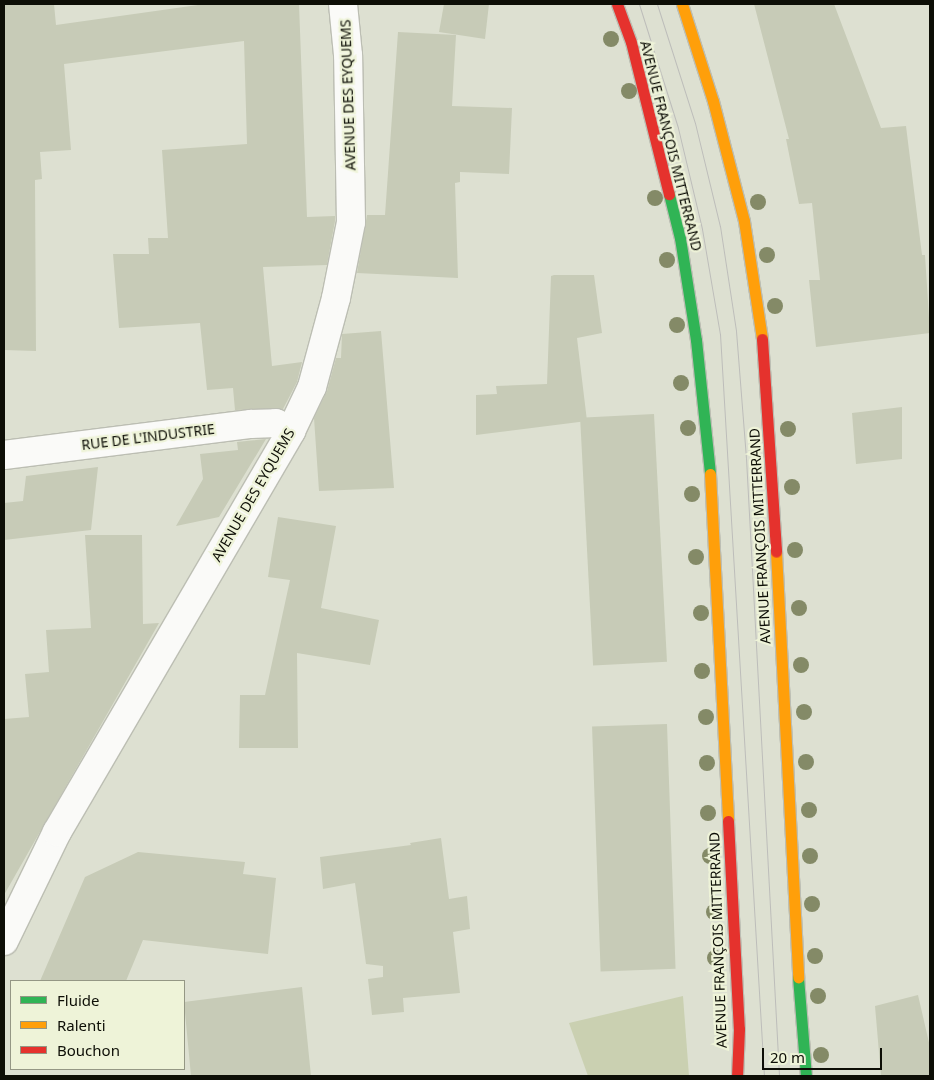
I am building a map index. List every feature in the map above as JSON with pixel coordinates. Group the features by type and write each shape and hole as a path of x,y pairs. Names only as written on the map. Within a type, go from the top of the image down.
{"main road":[{"name":"AVENUE FRANÇOIS MITTERRAND","path":"616,4 631,42 680,238 696,340 708,442 739,1029 737,1076"},
{"name":"AVENUE FRANÇOIS MITTERRAND","path":"682,4 713,101 744,221 761,332 770,436 794,928 806,1076"}],"street":[{"name":"AVENUE DES EYQUEMS","path":"4,941 57,832 291,431 312,387 336,298 351,222 348,55 343,4"},
{"name":"RUE DE L'INDUSTRIE","path":"4,454 251,424 276,423 291,431"}],"green space":[{"path":"683,996 689,1076 588,1076 569,1023"}],"building":[{"path":"4,4 54,4 56,25 205,4 299,4 307,217 335,216 335,221 327,265 263,267 272,366 302,362 297,382 283,409 235,410 233,388 207,390 200,323 119,328 113,254 149,254 148,238 168,238 162,150 247,144 244,41 64,64 71,150 40,152 42,179 35,180 36,351 4,350"},
{"path":"444,4 489,4 485,39 439,32"},
{"path":"754,4 834,4 881,128 906,126 922,255 925,255 930,333 816,347 809,280 820,280 812,203 799,204 786,139 789,139"},
{"path":"398,32 456,35 452,106 512,108 509,174 460,172 460,182 455,183 458,278 357,273 367,215 385,215"},
{"path":"594,275 602,333 577,338 587,421 476,435 476,395 497,394 496,386 547,384 551,276"},
{"path":"381,331 394,488 319,491 314,418 327,391 336,358 341,358 342,334"},
{"path":"902,407 902,459 856,464 852,413"},
{"path":"654,414 667,662 593,666 580,418"},
{"path":"266,439 219,517 176,526 203,479 200,454 238,450 237,442"},
{"path":"98,467 91,530 4,540 4,503 23,501 26,476"},
{"path":"278,517 336,526 321,608 379,620 370,665 297,653 298,748 239,748 240,695 265,695 290,580 268,577"},
{"path":"85,535 142,535 143,624 159,623 4,895 4,719 29,717 25,674 49,672 46,630 91,628"},
{"path":"667,724 676,969 601,971 592,727"},
{"path":"441,838 449,899 467,896 470,929 453,932 460,993 403,998 404,1012 372,1015 368,979 383,977 383,966 366,964 355,883 323,889 320,857 411,845 410,843"},
{"path":"138,852 245,862 243,874 276,878 268,954 143,940 126,980 40,980 85,877"},
{"path":"302,987 311,1076 191,1076 185,1002"},
{"path":"918,995 930,1047 930,1076 881,1076 875,1006"}],"tram line":[{"path":"639,4 678,128 702,229 720,334 764,1076"},
{"path":"657,4 695,123 720,226 736,331 746,458 779,1076"}],"traffic: fast":[{"path":"669,194 680,238 696,340 710,474"},
{"path":"798,977 806,1076"}],"traffic: slow":[{"path":"682,4 713,101 744,221 762,339"},
{"path":"710,474 728,821"},
{"path":"776,552 798,977"}],"traffic: jam":[{"path":"617,4 631,42 669,194"},
{"path":"762,339 776,552"},
{"path":"728,821 739,1029 737,1076"}]}
